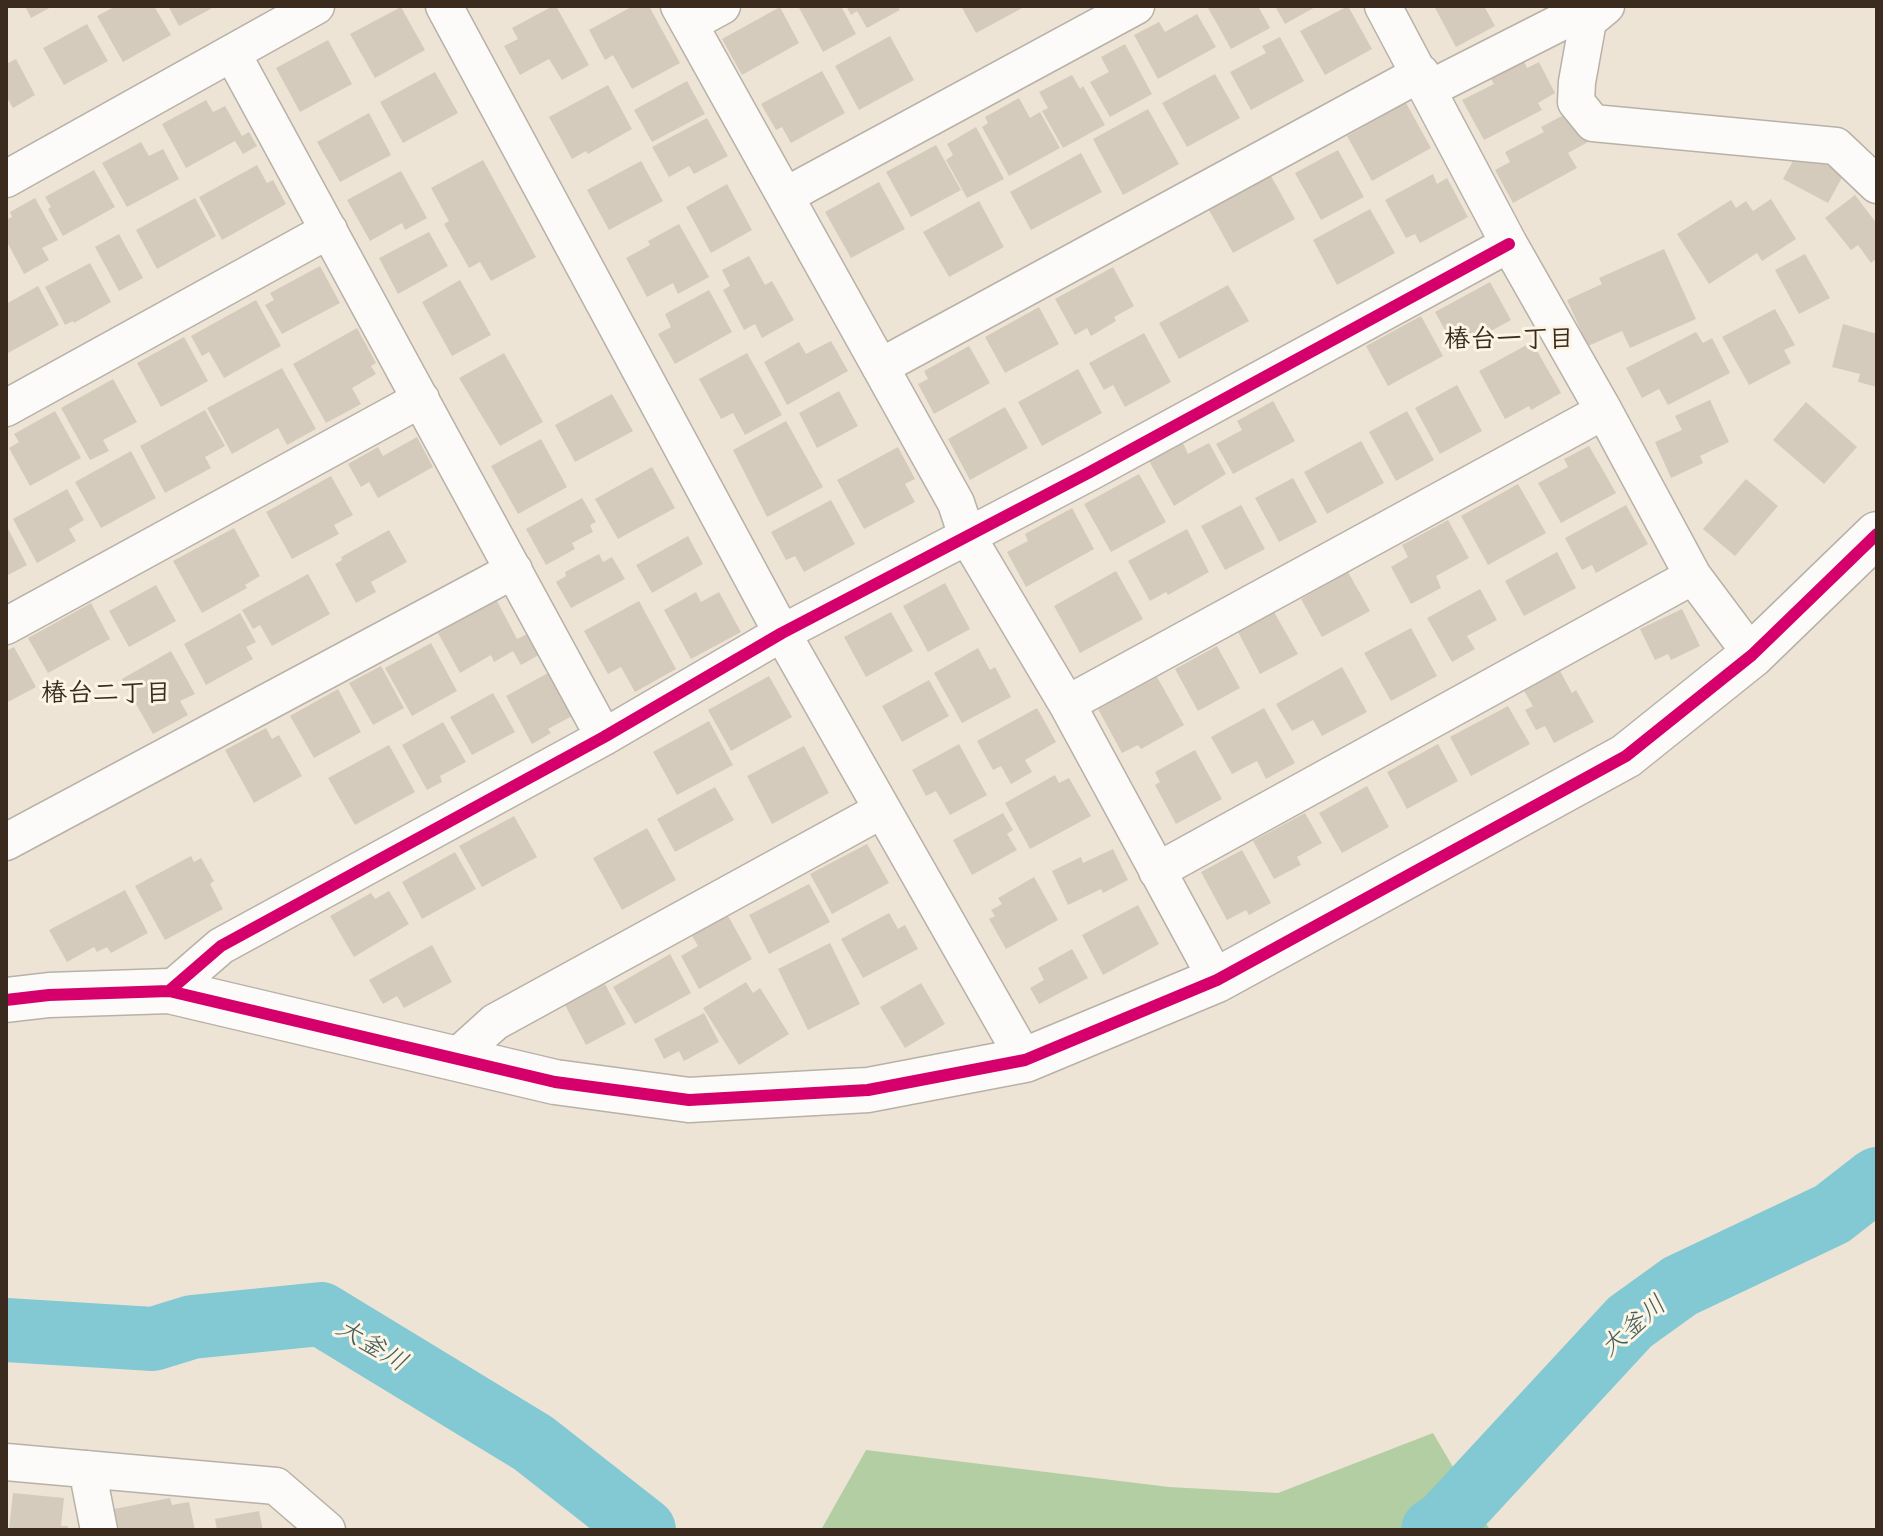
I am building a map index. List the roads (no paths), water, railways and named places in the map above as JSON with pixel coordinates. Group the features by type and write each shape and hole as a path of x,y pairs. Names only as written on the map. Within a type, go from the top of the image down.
{"street":[{"path":"6,179 316,6"},
{"path":"444,6 782,633 1025,1060"},
{"path":"722,6 684,15 956,503 967,536 1067,704 1217,980"},
{"path":"785,196 1136,6"},
{"path":"1383,6 1509,244 1693,576 1752,655"},
{"path":"880,367 1425,81 1565,20 1597,13 1577,82 1576,102 1593,123 1836,146 1877,185"},
{"path":"232,53 604,737"},
{"path":"6,408 329,230"},
{"path":"169,991 221,946 604,737 782,633 1509,244"},
{"path":"6,626 421,399"},
{"path":"1067,704 1604,411"},
{"path":"6,1000 49,995 169,991 555,1082 689,1100 868,1090 1025,1060 1217,980 1626,756 1752,655 1877,534"},
{"path":"6,842 514,570"},
{"path":"1157,871 1693,576"},
{"path":"454,1059 495,1022 882,810"},
{"path":"6,1462 276,1486 327,1530"},
{"path":"87,1469 99,1530"}],"waterway":[{"name":"大釜川","path":"1433,1530 1444,1523 1630,1322 1680,1286 1832,1214 1877,1179"},
{"name":"大釜川","path":"6,1330 153,1339 192,1327 321,1314 533,1443 644,1530"}],"district":[{"name":"椿台一丁目","path":"1509,339"},
{"name":"椿台二丁目","path":"106,693"}]}
